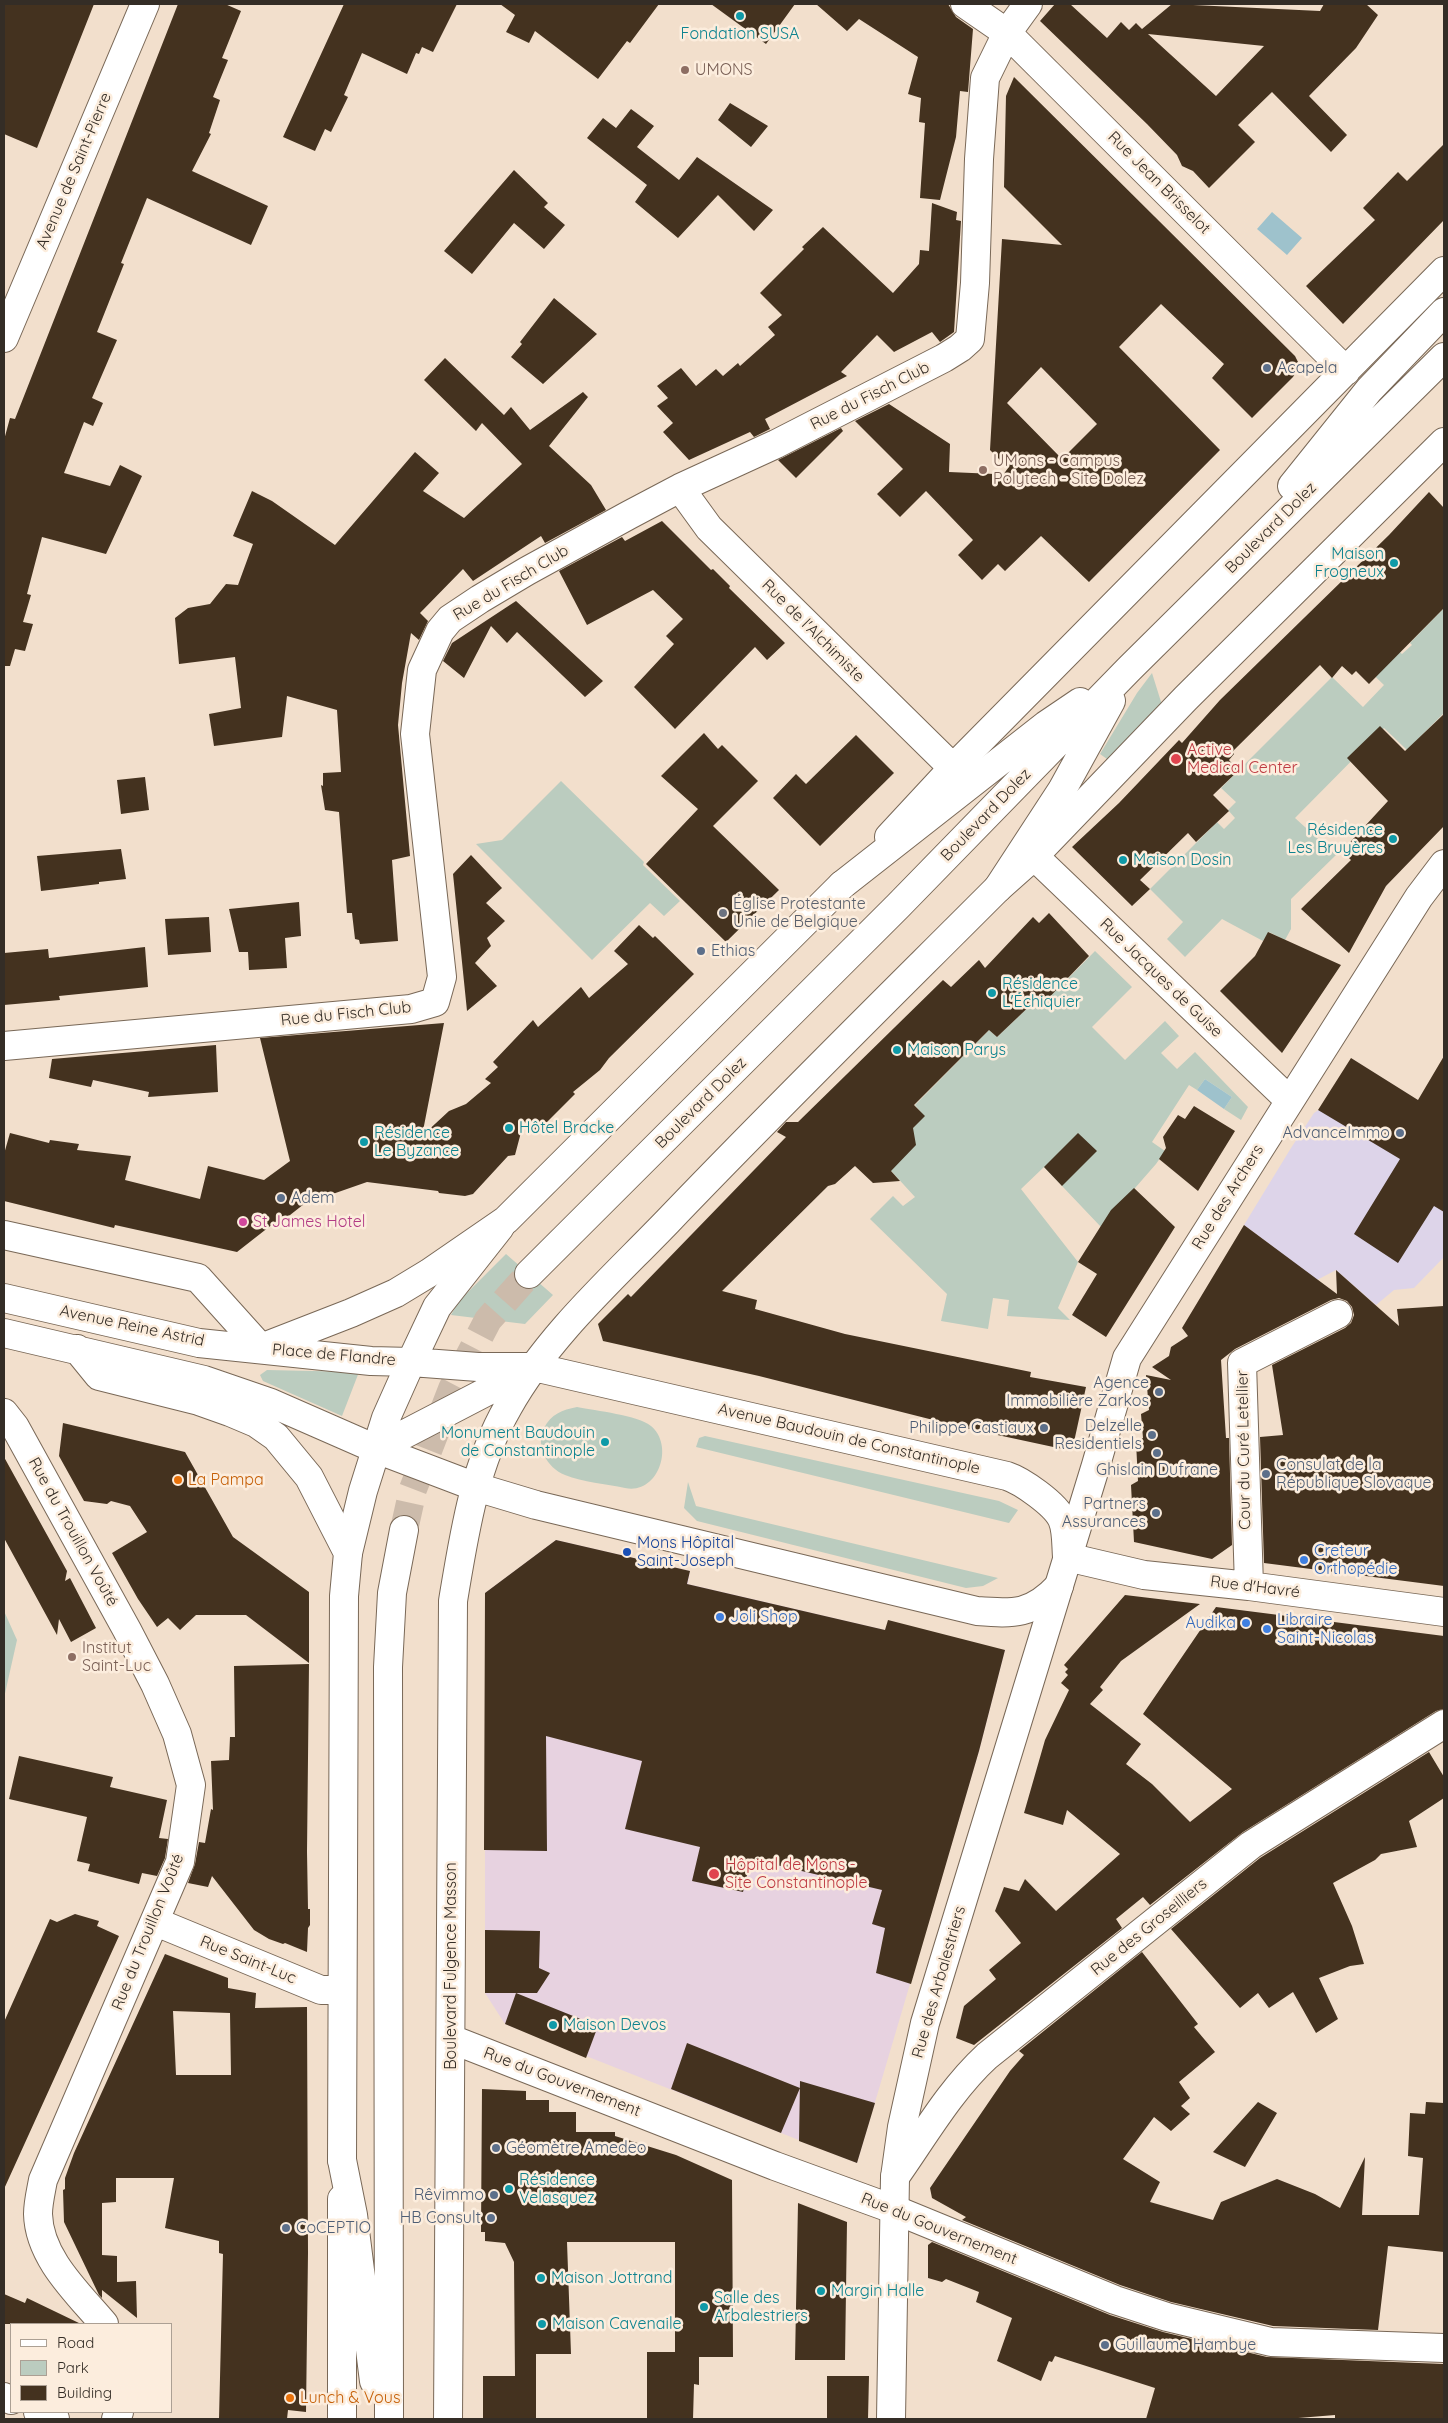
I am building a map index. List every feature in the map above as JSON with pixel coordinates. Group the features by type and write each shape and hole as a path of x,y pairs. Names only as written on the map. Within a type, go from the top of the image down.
{"main road":[{"name":"Avenue de Saint-Pierre","path":"4,338 145,4"},
{"name":"Rue Jean Brisselot","path":"965,4 1008,33 1346,371"},
{"name":"Rue du Fisch Club","path":"4,1046 411,1009 436,1002 442,977 415,734 422,670 431,647 450,619 535,566 680,488 776,444 944,358 970,339 975,292 978,159 985,78 1008,33 1028,4"},
{"path":"261,1348 351,1313 396,1292 429,1273 506,1220 842,885 953,768 1444,271"},
{"path":"1210,588 1369,390 1444,312"},
{"name":"Boulevard Dolez","path":"529,1274 898,906 1129,669 1444,357"},
{"path":"476,1486 491,1444 507,1408 534,1367 560,1334 774,1112 998,888 1034,856 1186,698 1440,454"},
{"name":"Rue de l'Alchimiste","path":"680,488 709,528 953,768"},
{"path":"842,885 1046,725 1129,669"},
{"path":"998,888 1062,790 1129,669"},
{"name":"Rue Jacques de Guise","path":"1034,856 1288,1100"},
{"name":"Rue des Archers","path":"1067,1557 1127,1358 1288,1100 1419,897 1444,864"},
{"name":"Place de Flandre","path":"342,2160 341,1990 344,1596 348,1553 386,1418 410,1362 437,1308 506,1220"},
{"name":"Place de Flandre","path":"4,1235 198,1278 261,1348 371,1361 478,1367 534,1367 583,1378"},
{"name":"Avenue Reine Astrid","path":"4,1298 199,1343 261,1348"},
{"name":"Cour du Curé Letellier","path":"1249,1586 1242,1363 1338,1314"},
{"name":"Avenue Reine Astrid","path":"4,1333 204,1380 271,1403 342,1433 374,1458"},
{"path":"76,1349 98,1376 230,1412 256,1423 276,1437 309,1477 348,1553"},
{"path":"374,1458 534,1367"},
{"name":"Avenue Baudouin de Constantinople","path":"583,1378 1018,1479 1051,1506 1061,1517 1066,1532 1067,1557"},
{"name":"Rue du Trouillon Voûté","path":"9,1420 127,1630 177,1734 191,1785 180,1862 156,1922 43,2180 38,2215 46,2249 64,2278 103,2323"},
{"path":"374,1458 556,1509 977,1612 1013,1613 1029,1610 1044,1602 1059,1586"},
{"name":"Boulevard Fulgence Masson","path":"448,2419 453,1601 468,1514 476,1486"},
{"path":"389,2419 388,1667 392,1593 404,1530"},
{"name":"Rue d'Havré","path":"1067,1557 1144,1575 1249,1586 1444,1612"},
{"name":"Rue des Arbalestriers","path":"891,2419 893,2209 895,2177 905,2114 925,2023 1067,1557"},
{"name":"Rue des Groseilliers","path":"895,2177 948,2101 971,2072 987,2056 1251,1845 1444,1724"},
{"name":"Rue Saint-Luc","path":"156,1922 321,1990 341,1990"},
{"name":"Rue du Gouvernement","path":"451,2039 775,2166 893,2209 1115,2300 1167,2317 1220,2332 1271,2342 1444,2348"},
{"path":"342,2160 342,2419"},
{"path":"342,2160 354,2215 378,2419"},
{"path":"40,2413 55,2419"}],"shaded area":[{"path":"1352,1059 1444,1117 1444,1257 1414,1288 1394,1290 1376,1305 1336,1270 1317,1280 1244,1225 1291,1148 1314,1113 1320,1109"},
{"name":"Hôpital de Mons - Site Constantinople","path":"556,1540 690,1571 688,1584 885,1630 1005,1650 979,1751 857,2163 505,2024 485,1993 485,1593"}],"green space":[{"path":"1444,608 1444,713 1407,750 1384,728 1295,818 1336,855 1291,899 1291,929 1285,940 1269,932 1263,941 1222,919 1185,957 1167,939 1183,922 1150,889 1217,822 1224,829 1235,818 1228,810 1236,802 1221,788 1332,677 1363,707 1384,685 1358,660 1382,635 1402,654 1412,645 1410,643"},
{"path":"1152,673 1162,705 1107,759 1100,754 1137,693"},
{"path":"561,781 644,862 643,865 680,901 664,916 650,903 592,960 476,844 502,840"},
{"path":"1095,951 1132,987 1092,1027 1125,1060 1165,1021 1179,1036 1161,1053 1177,1069 1195,1052 1248,1107 1241,1120 1224,1109 1232,1097 1205,1079 1197,1090 1189,1085 1152,1142 1165,1151 1101,1227 1044,1167 1021,1189 1078,1262 1058,1308 1070,1320 1007,1316 1009,1300 993,1298 988,1329 941,1321 947,1294 870,1219 893,1196 903,1206 915,1197 882,1161 924,1116 915,1105 989,1030 997,1037 1037,999 1042,1005"},
{"path":"506,1254 553,1295 525,1324 451,1315 459,1301"},
{"path":"267,1370 359,1372 342,1416 263,1381 260,1375"},
{"path":"577,1407 627,1416 651,1426 658,1435 662,1445 662,1456 654,1477 646,1484 637,1488 625,1488 565,1475 553,1467 544,1456 542,1449 541,1442 544,1428 550,1419 558,1413"},
{"path":"705,1436 999,1501 1018,1510 1009,1523 696,1447 699,1438"},
{"path":"688,1482 696,1506 998,1578 983,1586 966,1588 697,1521 684,1508"},
{"path":"4,1611 17,1640 4,1698"}],"water":[{"path":"1272,212 1302,238 1287,255 1257,229"},
{"path":"1205,1079 1232,1097 1224,1109 1197,1090"}],"building":[{"path":"4,4 94,4 37,148 4,134"},
{"path":"178,4 225,4 241,11 222,58 228,60 213,97 220,100 209,133 211,134 192,171 268,206 251,245 147,198 121,263 124,264 97,332 117,340 92,398 103,403 93,426 84,422 64,473 110,486 120,465 142,476 106,554 42,537 27,594 31,595 23,622 33,624 25,651 15,649 10,666 4,666 4,440 10,418 15,419"},
{"path":"344,4 457,4 433,52 422,47 419,54 416,53 407,74 362,53 344,95 348,97 331,132 325,129 315,151 283,137"},
{"path":"500,4 659,4 630,43 627,41 598,79 535,31 529,43 506,32 515,15"},
{"path":"711,4 795,4 766,44"},
{"path":"816,4 948,4 956,17 973,29 968,92 960,91 956,137 940,200 920,198 925,123 919,122 921,98 908,94 918,57 859,19 847,31"},
{"path":"1055,4 1070,4 1107,38 1121,22 1129,30 1136,23 1142,29 1172,4 1320,11 1324,4 1366,4 1378,15 1356,48 1309,96 1347,135 1331,152 1272,92 1238,125 1255,142 1209,188 1193,171 1182,166 1177,155 1147,124 1040,21","holes":["1148,34 1264,46 1216,96"]},
{"path":"1014,77 1295,356 1298,362 1298,369 1293,377 1252,418 1212,378 1224,364 1161,304 1119,347 1220,450 1089,582 1041,536 1005,571 998,564 982,580 958,555 973,540 926,491 900,517 877,494 903,469 855,421 889,404 950,444 949,472 995,474 1001,478 1008,468 990,450 1002,239 1062,245 1004,187 1006,96","holes":["1041,367 1097,424 1062,459 1007,403"]},
{"path":"730,103 768,126 751,147 718,120"},
{"path":"631,109 654,126 637,147 679,180 697,157 773,210 754,231 718,195 678,238 635,202 647,185 587,138 603,118 616,128"},
{"path":"1444,144 1444,220 1343,324 1306,286 1375,220 1363,208 1398,172 1407,181"},
{"path":"514,170 548,203 544,207 565,225 544,249 514,223 472,274 444,251"},
{"path":"932,203 957,212 956,220 961,221 954,332 940,342 932,332 894,352 877,335 841,372 847,376 765,419 770,429 754,437 750,432 689,460 663,432 673,423 657,406 668,398 657,386 681,368 696,386 716,369 723,376 738,363 740,366 775,335 768,327 782,315 760,293 823,227 893,293 919,264 920,250 929,251"},
{"path":"554,298 597,334 543,384 511,357 522,344 520,342"},
{"path":"445,358 504,415 511,407 530,430 583,392 588,397 549,446 591,485 606,510 545,543 541,536 473,581 463,569 420,613 428,621 419,640 411,633 402,683 398,725 410,856 392,860 398,941 360,944 359,940 355,939 352,913 347,913 339,812 325,810 321,785 323,786 323,773 341,772 337,710 287,696 282,737 214,746 209,714 241,708 235,657 179,664 175,618 188,608 210,604 226,584 238,585 253,544 233,536 252,491 272,501 335,545 415,452 439,473 423,491 464,518 522,464 482,423 476,431 424,380"},
{"path":"841,428 843,431 796,478 778,460"},
{"path":"1429,492 1444,508 1444,608 1369,684 1356,671 1352,675 1342,666 1332,678 1320,665 1232,752 1234,754 1229,760 1238,771 1213,795 1229,811 1196,842 1188,833 1140,880 1150,889 1132,906 1072,847 1119,803 1179,740 1182,743 1220,700 1389,535"},
{"path":"662,521 711,570 713,569 730,586 729,588 785,643 767,660 755,647 675,729 634,687 674,644 666,636 683,619 653,590 587,625 559,571 622,537 625,541"},
{"path":"516,601 603,681 585,697 517,632 507,643 491,626 464,678 443,661 452,643"},
{"path":"1444,714 1444,826 1386,886 1349,953 1301,909 1351,860 1342,851 1388,801 1347,758 1380,726 1405,751"},
{"path":"704,733 718,749 722,745 758,781 713,826 779,890 726,942 646,864 698,809 661,776"},
{"path":"856,735 894,773 820,846 773,798 796,774 806,784"},
{"path":"145,777 149,810 121,814 117,780"},
{"path":"121,849 126,879 41,891 37,856"},
{"path":"471,855 502,888 486,903 505,921 487,938 491,946 475,963 497,986 467,1011 453,874"},
{"path":"299,902 301,936 285,938 287,968 249,970 248,952 239,952 229,909"},
{"path":"1049,913 1089,956 1042,1005 1037,999 997,1037 989,1030 914,1105 925,1116 913,1128 916,1145 891,1171 900,1181 873,1183 855,1166 835,1184 828,1186 722,1291 757,1300 755,1309 845,1334 1031,1372 1030,1377 1086,1387 1072,1451 965,1428 759,1376 603,1341 598,1324 628,1294 631,1297 786,1137 777,1132 786,1122 798,1122 943,980 951,987 979,960 985,968 1033,917 1039,923"},
{"path":"209,917 211,952 168,955 165,919"},
{"path":"639,925 653,938 655,936 694,974 609,1058 600,1070 573,1092 575,1094 536,1133 524,1121 515,1155 508,1156 473,1194 465,1196 367,1182 304,1204 285,1219 283,1216 237,1252 115,1225 114,1228 4,1201 4,1154 10,1133 49,1143 50,1140 79,1144 77,1150 131,1156 125,1180 200,1199 208,1166 264,1180 290,1161 260,1038 444,1023 422,1136 449,1111 466,1104 491,1083 485,1079 498,1067 493,1062 533,1020 538,1027 581,987 589,998 628,964 614,951"},
{"path":"1268,932 1341,965 1282,1053 1220,991 1255,956"},
{"path":"145,947 148,987 59,996 60,1000 4,1005 4,953 48,949 49,958"},
{"path":"216,1045 218,1092 148,1097 149,1092 93,1080 91,1087 49,1078 52,1059"},
{"path":"1444,1056 1444,1212 1434,1206 1398,1263 1354,1234 1400,1159 1318,1110 1351,1058 1418,1100"},
{"path":"1194,1106 1235,1131 1198,1191 1159,1159 1166,1148 1163,1137 1178,1115 1185,1119"},
{"path":"1078,1133 1097,1151 1062,1186 1044,1167"},
{"path":"1134,1188 1175,1227 1106,1337 1072,1315 1097,1274 1078,1262 1111,1210"},
{"path":"1244,1225 1337,1294 1336,1270 1399,1326 1397,1309 1444,1306 1444,1586 1264,1563 1260,1437 1283,1435 1272,1365 1345,1328 1351,1323 1354,1315 1352,1307 1347,1301 1339,1298 1331,1300 1235,1349 1221,1360 1226,1438 1229,1438 1232,1545 1212,1559 1134,1542 1131,1485 1138,1481 1136,1442 1143,1438 1141,1414 1149,1410 1146,1375 1171,1380 1152,1367 1169,1356 1171,1347 1188,1336 1182,1328"},
{"path":"63,1423 185,1452 233,1537 309,1592 309,1663 246,1615 196,1615 180,1630 168,1618 157,1627 138,1599 112,1553 147,1532 130,1506 111,1501 107,1504 84,1501 59,1456"},
{"path":"4,1457 67,1571 65,1581 70,1578 96,1628 71,1642 59,1619 57,1635 4,1538"},
{"path":"556,1540 690,1571 687,1584 885,1630 888,1620 1005,1650 979,1751 911,1984 876,1973 885,1928 872,1924 882,1890 751,1859 743,1892 692,1881 700,1847 625,1829 642,1761 546,1736 547,1851 484,1850 485,1593"},
{"path":"1125,1595 1200,1604 1121,1661 1100,1687 1103,1690 1090,1704 1141,1744 1126,1764 1152,1784 1190,1822 1232,1789 1143,1714 1216,1607 1444,1636 1444,1709 1436,1711 1243,1832 1150,1905 1143,1897 1116,1919 1122,1928 974,2045 956,2038 964,2006 996,1979 989,1970 1021,1943 995,1911 1004,1887 1019,1891 1025,1879 1056,1911 1120,1854 1067,1810 1063,1825 1024,1813 1045,1740 1069,1690 1061,1683 1068,1675 1065,1672 1068,1669 1064,1665"},
{"path":"309,1664 307,1852 310,1925 308,1928 307,1952 269,1939 254,1930 212,1876 208,1887 188,1883 195,1864 199,1842 205,1843 211,1809 213,1810 211,1761 229,1760 230,1737 235,1737 234,1666"},
{"path":"1429,1752 1444,1777 1444,1798 1409,1821 1417,1847 1381,1854 1375,1860 1333,1883 1352,1926 1364,1964 1350,1966 1319,1978 1338,2019 1316,2033 1293,1992 1269,2008 1258,1993 1240,2008 1171,1929 1260,1858"},
{"path":"19,1756 113,1777 110,1787 167,1800 159,1838 168,1839 165,1858 157,1876 142,1873 139,1884 88,1871 90,1864 77,1861 87,1817 9,1799"},
{"path":"75,1914 99,1921 97,1926 119,1936 4,2189 4,2022 50,1919 57,1922"},
{"path":"485,1930 540,1931 539,1968 550,1973 537,1993 485,1993"},
{"path":"1142,1952 1198,2024 1194,2027 1215,2052 1179,2082 1190,2098 1181,2106 1190,2114 1171,2131 1154,2117 1123,2159 1160,2182 1150,2202 1213,2220 1221,2202 1277,2179 1315,2194 1340,2208 1365,2157 1362,2215 1419,2215 1423,2158 1408,2156 1410,2113 1425,2114 1426,2102 1444,2103 1444,2252 1388,2246 1378,2330 1273,2326 1171,2302 1120,2285 962,2220 966,2217 932,2198 930,2188 1010,2071 1024,2055 1019,2051"},
{"path":"165,1954 228,1978 228,1988 256,1993 255,2008 307,2007 308,2253 306,2412 288,2410 287,2419 219,2419 223,2254 219,2253 219,2241 165,2228 174,2178 116,2178 116,2202 102,2203 102,2255 117,2256 117,2282 136,2281 137,2318 102,2290 102,2298 99,2295 64,2222 63,2190 65,2189 65,2178 74,2153","holes":["173,2011 230,2013 231,2075 176,2075"]},
{"name":"Maison Devos","path":"516,1993 598,2026 586,2058 505,2024"},
{"path":"687,2043 800,2088 781,2133 671,2089"},
{"path":"800,2081 875,2103 857,2163 799,2141"},
{"path":"482,2089 526,2091 526,2100 549,2100 549,2112 576,2112 576,2132 615,2132 615,2136 676,2155 732,2180 733,2357 699,2357 699,2385 694,2384 693,2419 647,2419 647,2352 675,2352 675,2242 567,2242 571,2354 536,2354 536,2419 483,2419 483,2376 515,2376 514,2262 505,2243 485,2241 485,2232 481,2232"},
{"path":"1258,2102 1277,2113 1245,2167 1213,2152"},
{"name":"Margin Halle","path":"798,2203 847,2222 845,2360 795,2360"},
{"path":"932,2242 1110,2315 1163,2332 1267,2357 1444,2364 1444,2419 1335,2419 1335,2415 1286,2419 1146,2419 1155,2388 1055,2356 1052,2362 1049,2361 1041,2381 997,2361 1012,2318 976,2302 979,2292 946,2279 942,2282 928,2278 928,2245"},
{"path":"4,2294 25,2303 27,2298 79,2323 10,2323 4,2324"},
{"path":"827,2376 869,2376 868,2419 827,2419"}],"tunnel":[{"path":"404,1530 413,1489 452,1389 488,1320 529,1274"}],"place":[{"name":"Fondation SUSA","path":"740,16"},
{"name":"UMONS","path":"685,70"},
{"name":"Acapela","path":"1267,368"},
{"name":"UMons - Campus Polytech - Site Dolez","path":"983,470"},
{"name":"Maison Frogneux","path":"1394,563"},
{"name":"Active Medical Center","path":"1176,759"},
{"name":"Résidence Les Bruyères","path":"1393,839"},
{"name":"Maison Dosin","path":"1123,860"},
{"name":"Église Protestante Unie de Belgique","path":"723,913"},
{"name":"Ethias","path":"701,951"},
{"name":"Résidence L'Échiquier","path":"992,993"},
{"name":"Maison Parys","path":"897,1050"},
{"name":"Hôtel Bracke","path":"509,1128"},
{"name":"AdvanceImmo","path":"1400,1133"},
{"name":"Résidence Le Byzance","path":"364,1142"},
{"name":"Adem","path":"281,1198"},
{"name":"St James Hotel","path":"243,1222"},
{"name":"Agence Immobilière Zarkos","path":"1159,1392"},
{"name":"Philippe Castiaux","path":"1044,1428"},
{"name":"Delzelle Residentiels","path":"1152,1435"},
{"name":"Monument Baudouin de Constantinople","path":"605,1442"},
{"name":"Ghislain Dufrane","path":"1157,1453"},
{"name":"Consulat de la République Slovaque","path":"1266,1474"},
{"name":"La Pampa","path":"178,1480"},
{"name":"Partners Assurances","path":"1156,1513"},
{"name":"Mons Hôpital Saint-Joseph","path":"627,1552"},
{"name":"Creteur Orthopédie","path":"1304,1560"},
{"name":"Joli Shop","path":"720,1617"},
{"name":"Audika","path":"1246,1623"},
{"name":"Libraire Saint-Nicolas","path":"1267,1629"},
{"name":"Institut Saint-Luc","path":"72,1657"},
{"name":"Hôpital de Mons - Site Constantinople","path":"714,1874"},
{"name":"Maison Devos","path":"553,2025"},
{"name":"Géomètre Amedeo","path":"496,2148"},
{"name":"Résidence Velasquez","path":"509,2189"},
{"name":"Rêvimmo","path":"494,2195"},
{"name":"HB Consult","path":"491,2218"},
{"name":"CoCEPTIO","path":"286,2228"},
{"name":"Maison Jottrand","path":"541,2278"},
{"name":"Margin Halle","path":"821,2291"},
{"name":"Salle des Arbalestriers","path":"704,2307"},
{"name":"Maison Cavenaile","path":"542,2324"},
{"name":"Guillaume Hambye","path":"1105,2345"},
{"name":"Lunch & Vous","path":"290,2398"}]}
